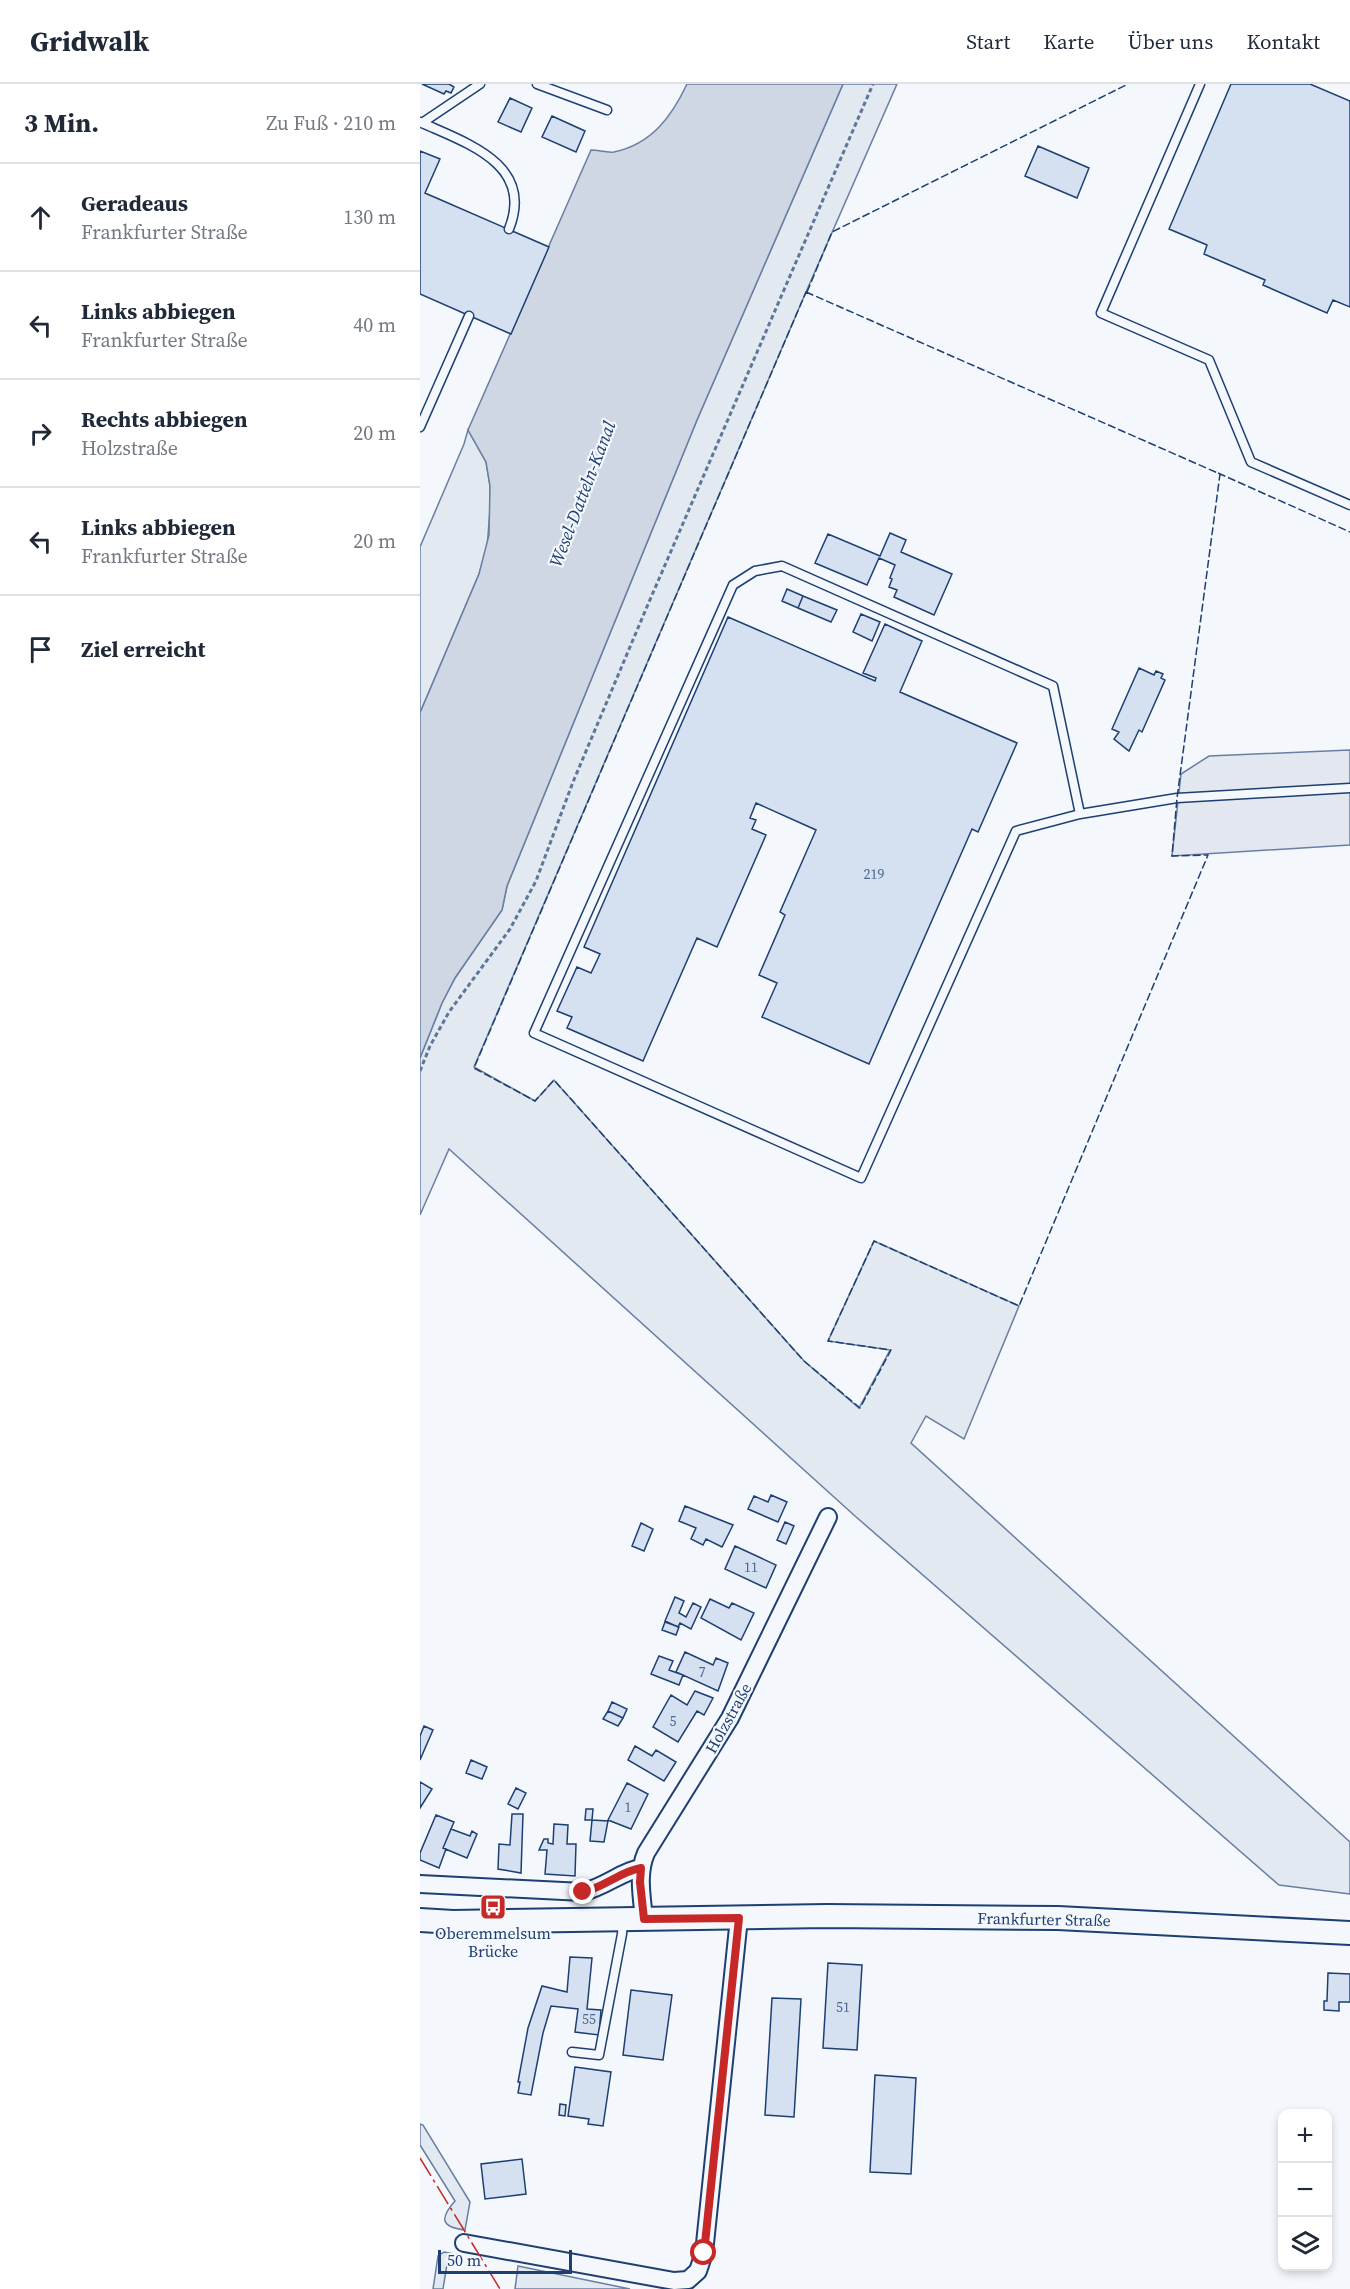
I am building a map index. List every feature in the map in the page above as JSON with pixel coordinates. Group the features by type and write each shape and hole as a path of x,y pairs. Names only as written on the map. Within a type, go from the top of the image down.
{"main road":[{"name":"Frankfurter Straße","path":"420,1920 453,1922 838,1917 1058,1918 1350,1933"}],"street":[{"name":"Holzstraße","path":"633,1919 641,1868 646,1853 730,1719 828,1517"},
{"path":"420,1884 583,1892 596,1889 633,1869 641,1868"},
{"path":"464,2242 674,2281 688,2280 698,2271 704,2253 713,2178 739,1918"}],"lane":[{"path":"421,122 480,84"},
{"path":"537,84 607,110"},
{"path":"1200,84 1101,314 1209,360 1251,462 1350,505"},
{"path":"421,122 483,151 497,163 510,182 516,199 513,218 508,229"},
{"path":"420,427 422,416 469,316"},
{"path":"1080,814 1053,686 782,566 755,571 733,585 534,1033 861,1178 1016,831 1080,814 1177,798 1350,788"},
{"path":"572,2052 599,2055 622,1934 633,1919"}],"path":[{"path":"420,1071 430,1046 449,1012 510,929 536,881 573,782 650,598 873,84"}],"shaded area":[{"path":"843,84 897,84 474,1067 535,1101 554,1080 804,1361 859,1408 890,1350 828,1341 874,1241 1019,1306 964,1439 926,1416 911,1443 1350,1842 1350,1894 1279,1885 855,1516 449,1149 420,1215 420,1058 442,1003 455,978 502,910 507,886 697,420"},
{"path":"468,430 486,462 490,486 487,548 479,574 420,713 420,547"},
{"path":"1350,750 1350,845 1172,856 1181,774 1209,756"},
{"path":"420,2124 423,2125 470,2202 465,2230 451,2227 445,2221 447,2212 455,2201 420,2145"},
{"path":"444,2252 459,2255 458,2260 448,2258 443,2289 433,2289 438,2256"},
{"path":"518,2266 630,2289 515,2289"}],"water":[{"name":"Wesel-Datteln-Kanal","path":"687,84 843,84 697,420 507,886 502,910 455,978 442,1003 420,1058 420,713 479,574 489,535 490,486 486,462 468,430 591,150 614,152 627,148 650,135 675,107"}],"building":[{"path":"422,84 449,84 454,87 451,93 446,91 444,94"},
{"path":"1231,84 1310,84 1350,101 1350,307 1333,300 1327,313 1263,285 1265,280 1204,254 1207,245 1169,229"},
{"path":"510,98 532,108 521,132 498,122"},
{"path":"552,116 585,131 576,152 542,137"},
{"path":"1038,146 1089,168 1077,198 1025,176"},
{"path":"420,151 440,159 425,193 549,247 511,334 420,294"},
{"path":"890,533 906,540 901,552 952,574 934,615 894,597 897,590 889,587 895,565 879,558 867,585 815,563 828,534 880,556"},
{"path":"787,589 803,596 798,608 782,601"},
{"path":"803,596 837,610 831,622 798,608"},
{"path":"861,614 880,622 872,641 853,632"},
{"path":"728,617 875,681 876,678 863,673 885,624 922,641 900,692 1017,743 978,832 972,829 869,1064 762,1017 777,983 759,975 785,915 780,912 816,830 756,803 750,818 756,820 752,829 766,835 717,947 697,938 643,1061 567,1028 572,1017 557,1011 577,967 591,973 600,954 584,947"},
{"path":"1139,668 1154,675 1156,671 1163,674 1161,678 1165,680 1142,732 1139,730 1129,751 1114,739 1119,732 1112,729"},
{"path":"771,1495 787,1502 778,1522 748,1509 754,1496 768,1502"},
{"path":"685,1506 733,1525 722,1547 706,1539 703,1545 691,1539 696,1528 679,1521"},
{"path":"785,1522 794,1526 786,1544 777,1540"},
{"path":"641,1523 653,1529 644,1551 632,1546"},
{"path":"735,1546 776,1565 766,1588 725,1569"},
{"path":"675,1597 684,1601 679,1613 686,1617 693,1603 701,1607 691,1629 680,1623 678,1627 665,1621"},
{"path":"710,1599 729,1608 732,1603 754,1613 741,1640 701,1618"},
{"path":"665,1622 679,1627 676,1635 662,1630"},
{"path":"685,1652 713,1665 716,1658 728,1663 718,1691 676,1672"},
{"path":"659,1656 673,1661 669,1670 683,1675 679,1685 651,1674"},
{"path":"695,1691 713,1698 704,1715 697,1711 678,1742 653,1727 671,1695 687,1705"},
{"path":"612,1702 627,1709 623,1718 608,1711"},
{"path":"608,1711 623,1718 618,1726 603,1719"},
{"path":"424,1726 433,1730 420,1760 420,1736"},
{"path":"635,1746 652,1756 656,1750 676,1762 664,1781 628,1760"},
{"path":"471,1760 487,1767 482,1779 466,1773"},
{"path":"420,1782 432,1789 420,1808"},
{"path":"627,1783 648,1794 631,1829 608,1820"},
{"path":"516,1788 526,1793 518,1809 508,1804"},
{"path":"586,1809 593,1809 592,1820 585,1820"},
{"path":"512,1814 523,1814 521,1873 498,1869 499,1844 510,1845"},
{"path":"436,1815 454,1822 443,1848 446,1849 439,1868 420,1860 420,1853"},
{"path":"592,1820 608,1821 604,1842 590,1841"},
{"path":"554,1824 568,1825 567,1844 576,1844 575,1876 545,1874 547,1850 539,1850 544,1839 548,1839 548,1843 553,1844"},
{"path":"451,1829 470,1836 472,1831 477,1834 467,1858 443,1848"},
{"path":"570,1957 592,1958 587,2009 601,2010 599,2035 575,2032 578,2009 551,2006 543,2033 531,2095 518,2093 528,2028 542,1986 567,1992"},
{"path":"828,1963 862,1965 857,2050 823,2048"},
{"path":"1328,1973 1350,1974 1350,2002 1339,2002 1339,2011 1324,2010 1324,2001 1327,2001"},
{"path":"631,1990 672,1995 663,2060 623,2055"},
{"path":"772,1998 801,1999 794,2117 765,2115"},
{"path":"575,2067 611,2072 603,2126 588,2124 589,2119 568,2116"},
{"path":"875,2075 916,2078 911,2174 870,2172"},
{"path":"560,2104 566,2105 565,2116 559,2115"},
{"path":"522,2159 526,2194 485,2199 481,2164"}],"fence":[{"path":"807,292 832,232 1128,84"},
{"path":"806,292 1220,474 1177,798 1172,856 1208,855 1019,1306 874,1241 828,1341 891,1350 860,1408 804,1361 554,1080 535,1101 474,1068 806,292"},
{"path":"1218,473 1350,532"}],"power":[{"path":"420,2158 500,2289"}],"place":[{"name":"Oberemmelsum Brücke","path":"493,1907"}],"route":[{"path":"583,1892 596,1889 633,1869 641,1868 640,1882 644,1919 739,1918 704,2253"}]}
